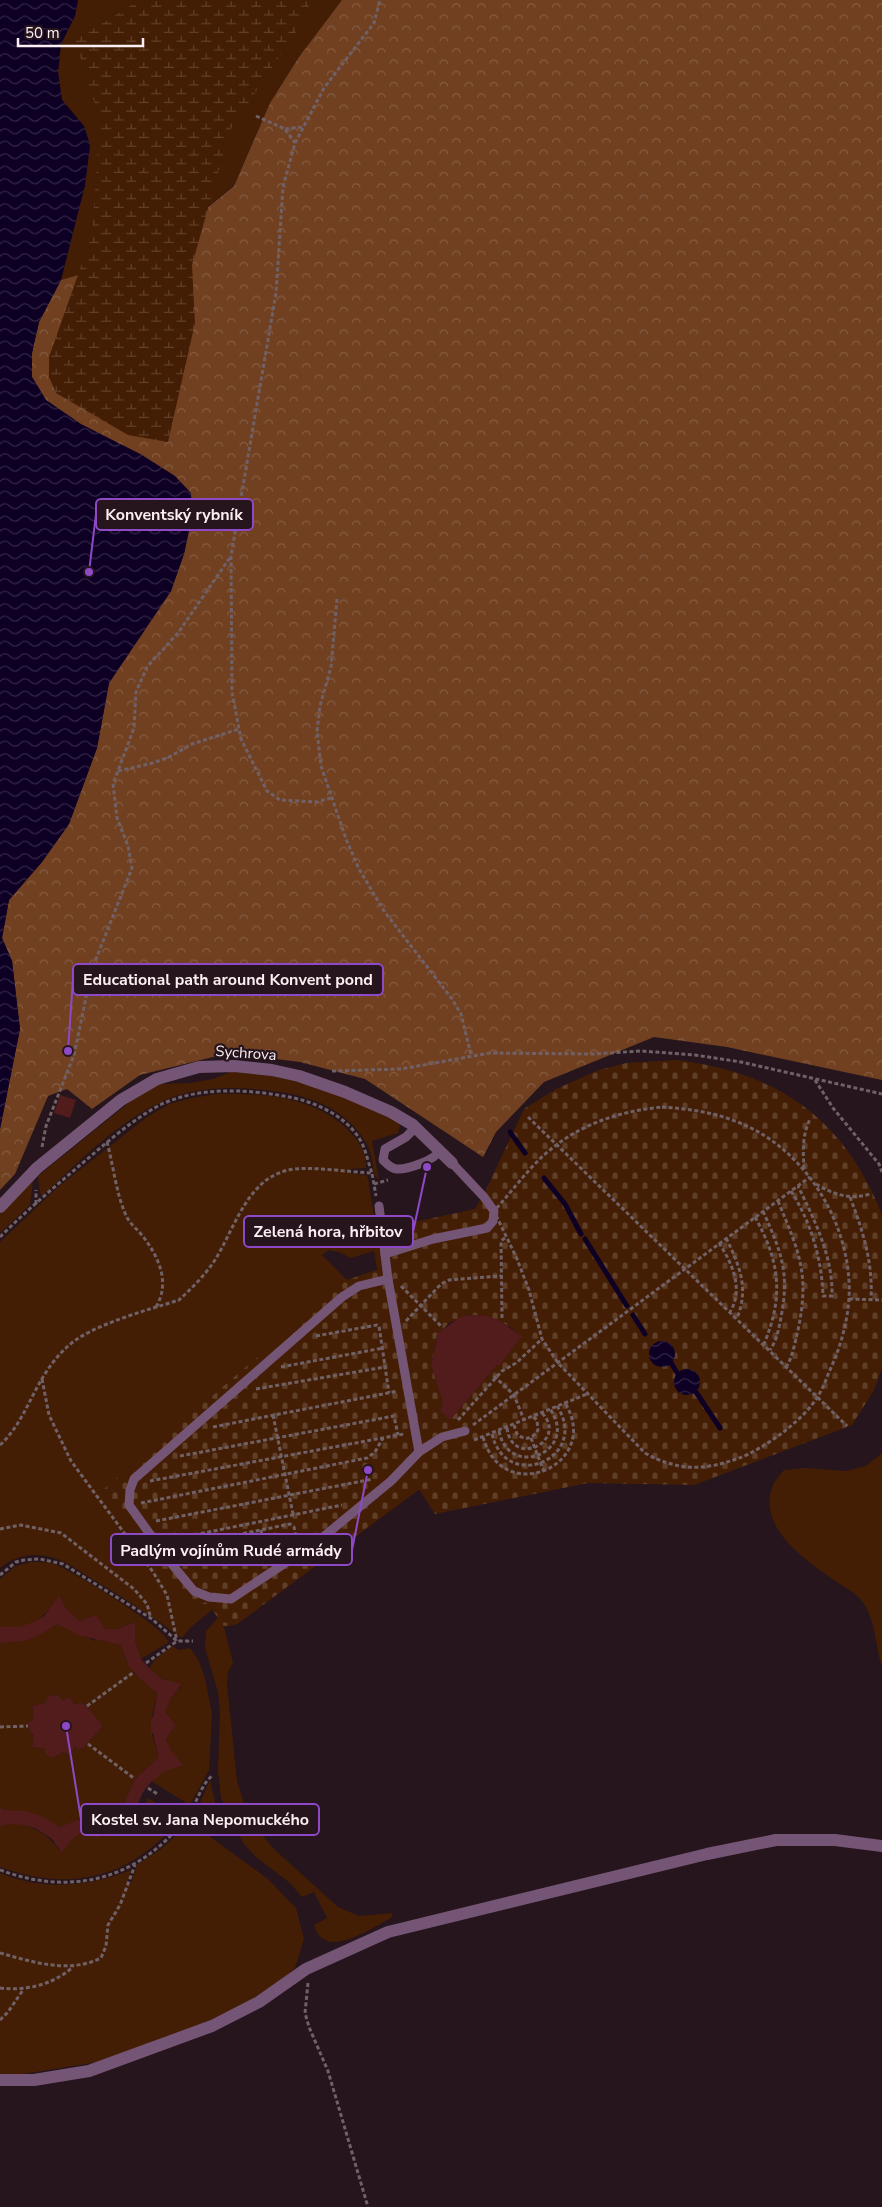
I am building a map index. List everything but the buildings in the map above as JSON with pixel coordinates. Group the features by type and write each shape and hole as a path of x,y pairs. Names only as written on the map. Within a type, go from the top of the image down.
{"street":[{"name":"Sychrova","path":"0,1207 37,1168 121,1100 157,1079 199,1067 234,1066 299,1076 391,1112 412,1125 452,1163"},
{"path":"0,2080 34,2080 89,2071 212,2026 259,2002 306,1968 388,1932 707,1854 776,1840 835,1840 882,1846"}],"lane":[{"path":"412,1125 412,1130 406,1137 384,1149 382,1154 388,1166 394,1169 410,1167 435,1157 439,1150"},
{"path":"385,1254 433,1239 487,1228 493,1221 494,1211 484,1197 452,1163"},
{"path":"379,1206 388,1279 419,1452"},
{"path":"388,1279 359,1286 342,1297 291,1341 134,1479 129,1505 170,1562 194,1591 209,1597 231,1599 300,1554 387,1485 419,1452 442,1437 465,1431"}],"path":[{"path":"331,798 317,802 280,800 267,791 248,754 239,729 232,692 231,556 276,293 283,187 295,143 303,127 324,88 374,23 380,0"},
{"path":"256,116 285,129 295,143"},
{"path":"285,129 303,127"},
{"path":"37,1168 46,1126 74,1055 92,969 132,868 128,846 117,818 113,784 134,728 136,692 147,668 178,633 231,556"},
{"path":"337,599 331,667 320,706 317,731 321,766 346,839 359,869 379,903 452,999 461,1014 470,1056"},
{"path":"118,771 153,763 169,757 192,744 208,738 223,736 239,729"},
{"path":"327,1072 401,1069 490,1053 593,1054 641,1051 741,1062 882,1094"},
{"path":"815,1079 834,1108 879,1164 882,1172"},
{"path":"0,1237 108,1142 146,1114 176,1099 220,1091 260,1092 304,1099 329,1109 359,1138 364,1147 376,1195"},
{"path":"494,1211 533,1166 557,1145 583,1127 605,1118 639,1109 662,1107 686,1108 712,1113 742,1123 777,1145 814,1182 833,1217 842,1242 846,1262 849,1299 844,1329 837,1354 818,1397 786,1431 753,1454 717,1465 691,1468 661,1462 645,1454 558,1363 542,1339 529,1290 506,1237 501,1241 502,1318"},
{"path":"528,1117 847,1426"},
{"path":"804,1170 802,1148 805,1130 810,1119"},
{"path":"108,1142 124,1212 158,1259 164,1281 163,1294 156,1308"},
{"path":"0,1445 7,1439 18,1422 42,1378 67,1346 90,1331 179,1300 190,1290 213,1263 250,1197 262,1185 274,1177 295,1169 372,1173"},
{"path":"465,1431 810,1177"},
{"path":"814,1182 828,1191 850,1197 870,1194"},
{"path":"791,1191 798,1202 815,1245 821,1268 823,1296 832,1296 832,1276 818,1228 798,1186"},
{"path":"850,1197 866,1242 872,1285 871,1299"},
{"path":"778,1200 800,1259 804,1285 802,1311 794,1348 787,1366"},
{"path":"763,1211 781,1255 786,1281 780,1325 770,1350"},
{"path":"755,1217 769,1246 777,1273 777,1298 773,1321 764,1344"},
{"path":"726,1238 734,1254 743,1288 743,1302 737,1318"},
{"path":"718,1243 728,1258 735,1276 736,1293 730,1312"},
{"path":"821,1268 829,1266"},
{"path":"397,1329 441,1284 449,1280 501,1276"},
{"path":"388,1279 403,1287 441,1326"},
{"path":"849,1299 882,1300"},
{"path":"187,1432 389,1393 379,1326 377,1324 291,1341"},
{"path":"442,1437 495,1376 516,1363 542,1339"},
{"path":"256,1372 382,1348"},
{"path":"231,1394 385,1367"},
{"path":"495,1376 514,1395 524,1420"},
{"path":"42,1378 49,1415 71,1461 148,1564 167,1595 176,1640"},
{"path":"565,1403 573,1422 572,1442 562,1460 544,1472 525,1475 512,1472 500,1465 491,1455 483,1437 507,1428 533,1416 587,1394"},
{"path":"492,1434 497,1449 509,1460 525,1466 541,1464 557,1453 565,1436 564,1417 558,1406"},
{"path":"499,1431 506,1447 515,1454 526,1457 538,1456 548,1450 557,1436 557,1424 550,1409"},
{"path":"507,1428 510,1437 516,1445 525,1448 535,1448 545,1440 549,1432 549,1424 542,1413"},
{"path":"273,1415 294,1514"},
{"path":"155,1460 394,1416 398,1435"},
{"path":"514,1425 517,1434 526,1439 531,1438 538,1430 537,1420 533,1416"},
{"path":"132,1485 415,1432"},
{"path":"129,1505 367,1458 375,1452 383,1438"},
{"path":"531,1438 544,1472"},
{"path":"143,1524 369,1479 378,1479 387,1485"},
{"path":"158,1546 294,1514 365,1503"},
{"path":"158,1546 290,1524 294,1527 300,1554"},
{"path":"0,1529 20,1525 61,1533 134,1589 147,1604 152,1619"},
{"path":"261,1530 263,1544"},
{"path":"170,1562 285,1540 290,1560"},
{"path":"0,1574 16,1562 24,1560 40,1558 63,1564 152,1619 176,1640 193,1641"},
{"path":"146,1663 176,1640"},
{"path":"87,1706 134,1672"},
{"path":"0,1727 28,1726"},
{"path":"88,1744 135,1779"},
{"path":"0,1870 37,1880 71,1883 117,1874 167,1842 189,1815 207,1779 213,1775"},
{"path":"148,1788 159,1795"},
{"path":"0,1953 40,1964 74,1966 101,1958 106,1946 108,1925 120,1905 135,1864"},
{"path":"0,1988 22,1990 59,1979 74,1966"},
{"path":"306,1968 309,1986 305,2013 328,2071 368,2207"},
{"path":"0,2020 8,2012 22,1990"}],"green space":[{"path":"78,0 342,0 299,57 270,103 234,185 149,255 61,280 85,185 90,145 84,126 62,100 58,72 61,44 75,16"},
{"path":"140,0 312,0 296,32 230,130 192,265 195,323 168,442 128,435 56,393 49,377 49,357 92,235 100,121 75,40"},
{"path":"342,0 882,0 882,1080 727,1047 654,1037 544,1082 496,1132 483,1157 365,1079 300,1062 229,1053 140,1075 92,1109 67,1089 48,1096 15,1174 0,1190 0,1129 20,1029 12,961 2,938 9,900 42,862 69,824 97,748 109,683 171,591 184,554 192,516 142,455 81,425 46,400 32,377 32,353 39,322 61,280 149,255 234,186 270,103 299,57"},
{"path":"677,1060 713,1066 747,1076 776,1089 803,1106 827,1127 848,1151 866,1180 882,1214 882,1368 874,1390 852,1425 694,1485 588,1483 435,1514 419,1489 237,1624 224,1626 208,1604 189,1604 103,1490 347,1280 382,1268 377,1230 475,1209 486,1190 524,1109 556,1089 599,1070 626,1063","holes":["468,1315 483,1316 497,1320 521,1336 499,1366 497,1365 450,1420 440,1411 443,1403 431,1365 437,1335 449,1323"]},
{"path":"231,1072 274,1077 318,1088 362,1104 400,1124 398,1133 372,1141 379,1180 373,1168 369,1149 360,1133 333,1110 315,1101 295,1095 274,1091 226,1088 200,1090 175,1096 146,1110 114,1131 43,1195 40,1194 38,1176 136,1097 160,1084 190,1083 213,1079"},
{"path":"216,1094 252,1094 287,1099 320,1110 335,1119 349,1131 362,1148 366,1168 350,1169 349,1173 366,1175 368,1178 382,1268 377,1269 374,1251 351,1258 339,1252 329,1250 322,1255 347,1280 359,1276 208,1604 212,1610 190,1628 183,1637 180,1637 127,1600 59,1560 40,1555 28,1556 10,1561 0,1568 0,1242 58,1187 147,1117 169,1104"},
{"path":"33,1181 30,1205 0,1233 0,1214"},
{"path":"882,1453 882,1667 873,1624 867,1608 852,1591 808,1561 786,1540 771,1514 770,1500 773,1485 784,1470 805,1468 846,1471 866,1466"},
{"path":"413,1476 420,1489 237,1624 224,1627 233,1663 228,1672 227,1684 237,1781 248,1816 254,1826 275,1850 338,1907 359,1916 393,1913 391,1918 349,1939 337,1942 327,1941 319,1936 314,1925 327,1918 314,1892 302,1897 290,1883 256,1857 243,1843 221,1798 218,1770 220,1713 218,1692 205,1648 206,1631 218,1618"},
{"path":"31,1562 54,1564 79,1577 135,1612 163,1634 169,1642 141,1659 135,1640 134,1622 117,1629 105,1629 94,1620 80,1621 67,1610 59,1597 34,1622 19,1627 0,1627 0,1579 16,1566"},
{"path":"57,1624 95,1641 96,1639 121,1645 127,1661 134,1672 157,1695 151,1724 157,1759 135,1779 121,1810 91,1815 64,1827 60,1827 34,1814 4,1810 0,1806 0,1643 38,1635","holes":["56,1695 63,1700 70,1697 74,1704 82,1703 86,1705 103,1726 83,1748 77,1749 75,1746 70,1755 63,1752 53,1758 45,1753 45,1749 32,1747 34,1735 30,1732 28,1724 34,1718 32,1706 45,1703 48,1696"]},
{"path":"172,1646 179,1650 190,1648 199,1661 205,1678 212,1714 209,1770 190,1805 151,1781 172,1752 166,1739 176,1725 165,1712 171,1698 182,1685 162,1679 149,1668 156,1659"},
{"path":"210,1780 218,1816 227,1837 197,1816 196,1812"},
{"path":"148,1798 180,1818 162,1838 142,1855 121,1867 99,1875 76,1879 51,1879 26,1875 0,1867 0,1826 18,1824 35,1829 49,1839 62,1853 71,1840 82,1832 91,1834 102,1831 107,1823 119,1823 137,1828 137,1824 143,1824 144,1809"},
{"path":"189,1824 198,1828 268,1879 296,1908 304,1939 295,1968 282,1980 236,2009 176,2034 98,2062 23,2074 0,2074 0,1873 33,1883 66,1885 99,1880 131,1870 127,1884 130,1885 137,1865 161,1849"}],"water":[{"path":"0,0 78,0 75,16 61,44 58,72 62,100 84,126 90,145 85,185 61,280 39,322 32,353 32,377 46,400 81,424 142,455 175,476 191,493 192,516 184,554 171,591 109,683 97,748 69,824 42,862 9,900 2,938 12,961 20,1029 0,1129"},
{"path":"662,1341 672,1344 675,1354 672,1364 662,1367 652,1364 649,1354 652,1344"},
{"path":"687,1369 696,1373 700,1382 696,1391 687,1395 678,1391 674,1382 678,1373"}],"waterway":[{"path":"510,1132 525,1153"},
{"path":"544,1178 565,1204 581,1234"},
{"path":"585,1239 627,1306"},
{"path":"633,1315 645,1334"},
{"path":"671,1363 678,1374"},
{"path":"696,1392 720,1428"}],"place":[{"name":"Konventský rybník","path":"89,572"},
{"name":"Educational path around Konvent pond","path":"68,1051"},
{"name":"Zelená hora, hřbitov","path":"427,1167"},
{"name":"Padlým vojínům Rudé armády","path":"368,1470"},
{"name":"Kostel sv. Jana Nepomuckého","path":"66,1726"}]}
